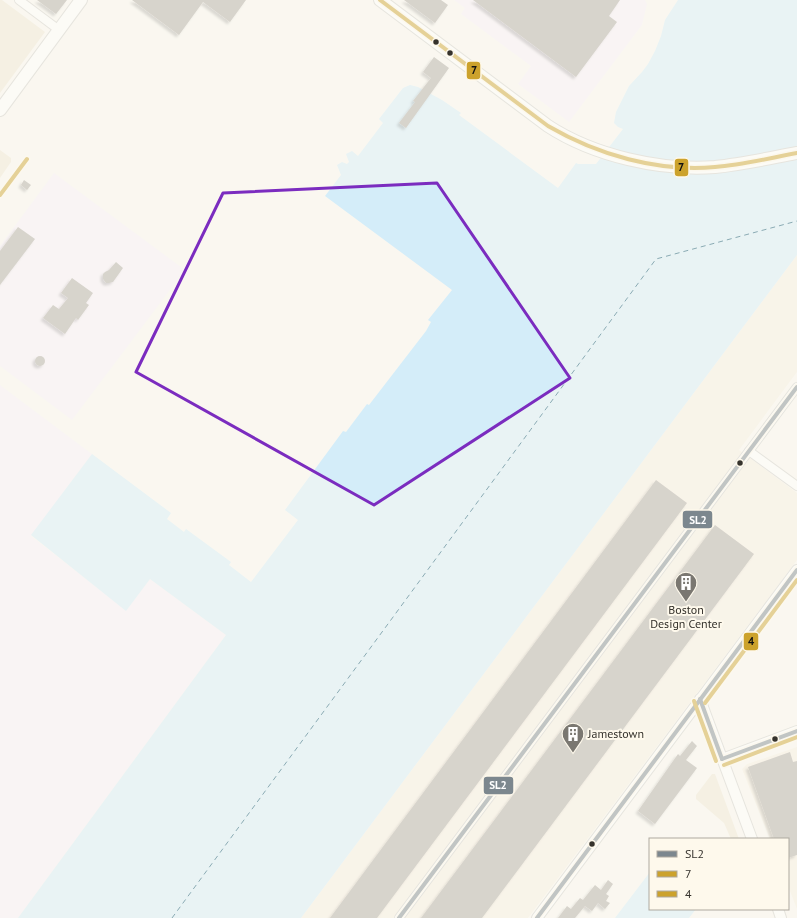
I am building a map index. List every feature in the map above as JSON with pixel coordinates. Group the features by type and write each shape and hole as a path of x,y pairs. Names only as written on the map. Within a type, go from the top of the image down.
{"main road":[{"path":"0,110 81,0"},
{"path":"383,1 548,126 600,151 651,164 692,167 737,164 797,153"}],"street":[{"path":"19,0 59,30"},
{"path":"399,918 797,387"},
{"path":"749,450 797,486"},
{"path":"537,918 797,570"},
{"path":"700,700 752,838"},
{"path":"722,759 797,731"}],"highlighted area":[{"path":"437,183 570,378 374,505 136,372 223,193"}],"shaded area":[{"path":"0,0 45,32 0,93"},
{"path":"454,0 645,0 647,4 642,25 569,122 518,84 531,66 461,14 465,8"},
{"path":"0,150 11,158 11,162 0,178"},
{"path":"54,173 185,270 72,420 0,366 0,246"},
{"path":"797,255 797,372 739,450 797,493 797,560 528,918 301,918"},
{"path":"0,385 92,454 31,536 126,610 150,579 226,635 18,918 0,918"},
{"path":"797,747 797,909 789,889 789,838 770,838 742,769 747,764"},
{"path":"712,774 715,774 739,838 731,838 724,823 696,799 696,795"}],"water":[{"path":"678,0 797,0 797,255 301,918 18,918 226,635 150,579 126,611 31,535 92,454 171,513 167,519 184,532 186,529 231,562 229,565 251,582 298,520 285,510 343,431 346,432 367,404 369,405 426,331 431,322 428,320 452,290 325,196 341,175 337,165 342,162 347,164 349,162 346,154 352,151 358,156 383,123 379,119 403,88 410,85 418,87 442,100 461,113 459,115 558,188 576,163 596,164 623,129 614,123 616,112 629,86 648,64 661,36 665,20"},
{"path":"649,873 649,910 695,910 689,918 615,918"}],"building":[{"path":"37,0 67,0 56,14"},
{"path":"132,0 246,0 230,22 203,2 179,35"},
{"path":"404,0 441,0 448,5 435,23"},
{"path":"473,0 620,0 609,16 617,22 576,77"},
{"path":"434,57 449,68 406,128 399,123 415,102 413,101 431,78 423,72"},
{"path":"24,180 31,185 27,190 21,185"},
{"path":"18,227 35,239 0,285 0,251"},
{"path":"116,262 123,268 113,282 106,283 103,279 103,274"},
{"path":"72,278 93,293 86,303 89,305 78,320 76,318 65,334 43,318 53,305 59,309 68,298 61,293"},
{"path":"40,356 45,361 40,366 35,361"},
{"path":"656,480 687,503 377,918 330,918"},
{"path":"715,525 754,554 482,918 421,918"},
{"path":"692,741 697,746 686,760 697,768 655,824 638,811 678,754 680,756"},
{"path":"790,752 793,762 797,761 797,855 789,858 789,838 774,838 748,767"},
{"path":"608,880 613,884 606,894 609,896 606,901 610,903 605,909 598,903 592,911 585,906 575,918 558,918 567,906 571,909 580,898 583,900 595,885 601,890"}],"ferry route":[{"path":"172,918 656,259 797,221"}],"transit line":[{"name":"7","path":"380,0 548,126 567,136 608,153 650,164 693,168 736,165 797,153"},
{"name":"7","path":"0,195 27,159"},
{"name":"SL2","path":"399,918 797,387"},
{"name":"SL2","path":"537,918 797,570"},
{"name":"4","path":"705,703 797,580"},
{"name":"SL2","path":"700,699 722,759"},
{"name":"4","path":"694,701 716,761"},
{"name":"SL2","path":"722,759 797,731"},
{"name":"4","path":"724,765 797,737"}],"place":[{"name":"Boston Design Center","path":"686,602"},
{"name":"Jamestown","path":"573,754"}]}
